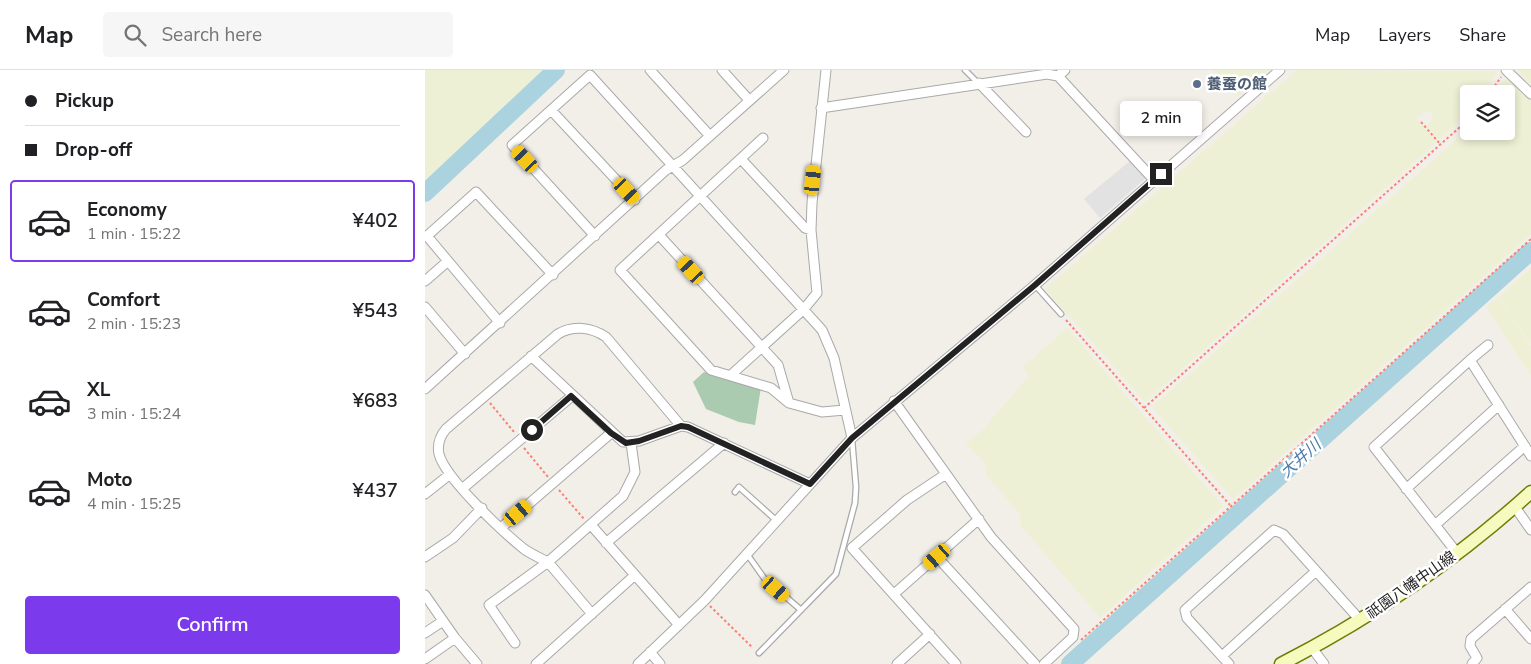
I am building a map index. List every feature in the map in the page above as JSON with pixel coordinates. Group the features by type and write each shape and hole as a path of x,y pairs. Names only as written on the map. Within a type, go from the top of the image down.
{"main road":[{"name":"祇園八幡中山線","path":"1281,664 1360,620 1457,553 1531,492"}],"street":[{"path":"651,70 710,136"},
{"path":"722,70 749,100"},
{"path":"427,384 465,354 674,165 710,136 784,70"},
{"path":"731,375 814,298 817,287 811,230 813,180 826,70"},
{"path":"637,664 705,600 852,438 1035,285 1280,70"},
{"path":"1507,71 1531,94"},
{"path":"821,108 1058,72 1153,180"},
{"path":"595,236 512,146 590,75 674,165 822,330 830,345 852,438"},
{"path":"979,83 1026,132"},
{"path":"551,110 635,200"},
{"path":"763,138 620,270 711,370 771,388 789,403 821,412 845,410"},
{"path":"741,159 805,228 811,230"},
{"path":"500,323 427,236 476,192 553,274"},
{"path":"659,235 778,365 789,403"},
{"path":"425,281 448,261"},
{"path":"425,307 465,354"},
{"path":"592,614 548,562 525,550 449,475 439,455 441,437 446,429 531,356 563,332 578,328 597,332 613,344 681,426"},
{"path":"1457,553 1374,447 1488,345"},
{"path":"531,356 571,396 623,442 631,443 681,426 695,428 810,484"},
{"path":"1470,360 1531,456"},
{"path":"462,489 571,396"},
{"path":"894,402 991,537 1075,629 1073,637 1044,664"},
{"path":"1406,489 1499,406"},
{"path":"502,527 611,433"},
{"path":"515,644 489,605 548,562 612,508 630,485 635,472 631,443"},
{"path":"607,543 724,443"},
{"path":"1435,526 1525,446"},
{"path":"946,474 907,500 848,547 894,594 956,664"},
{"path":"425,494 449,475"},
{"path":"1515,507 1531,530"},
{"path":"425,557 453,538 482,508"},
{"path":"894,594 979,519"},
{"path":"591,526 679,625"},
{"path":"1229,664 1186,616 1185,610 1274,530 1282,532 1360,620"},
{"path":"937,557 1035,664"},
{"path":"1222,656 1316,571"},
{"path":"536,664 635,575"},
{"path":"1472,664 1477,658 1470,646 1471,639 1531,587"},
{"path":"425,595 455,638 477,664"},
{"path":"1505,609 1531,639"},
{"path":"425,633 443,621"},
{"path":"897,664 930,634"},
{"path":"425,659 455,638"},
{"path":"1312,648 1324,664"},
{"path":"650,652 660,664"}],"lane":[{"path":"965,70 979,83"},
{"path":"1035,285 1061,314"},
{"path":"759,653 836,574 848,547 856,487 852,438"},
{"path":"735,492 739,487 777,521"},
{"path":"747,554 764,578 801,610"}],"path":[{"path":"1496,85 1507,71"},
{"path":"1421,122 1441,144"},
{"path":"1144,408 1460,127"},
{"path":"1079,642 1531,239"},
{"path":"1061,314 1231,506"},
{"path":"484,396 519,441 591,526"},
{"path":"705,600 759,653"}],"green space":[{"path":"425,70 549,70 425,183"},
{"path":"1213,70 1269,70 1239,96"},
{"path":"1297,70 1498,71 1489,85 1460,85 1460,120 1439,140 1426,126 1432,119 1432,112 1425,112 1416,118 1437,142 1145,402 1045,289"},
{"path":"1518,70 1531,70 1531,86"},
{"path":"1507,79 1514,85 1500,85"},
{"path":"1515,86 1531,101 1531,234 1233,499 1152,407 1445,150 1460,134 1460,140 1515,140"},
{"path":"1531,268 1531,344 1499,297"},
{"path":"1498,297 1531,346 1531,376 1486,307"},
{"path":"1067,328 1223,506 1100,618 1020,525 1021,515 987,477 985,463 966,444 985,427 1029,376 1023,367"},
{"path":"704,372 761,387 755,425 739,422 706,409 693,382"}],"shaded area":[{"path":"1130,161 1146,178 1100,218 1084,199"}],"waterway":[{"path":"425,193 556,70"},
{"name":"大井川","path":"1070,664 1531,251"}],"place":[{"name":"養蚕の館","path":"1197,84"}],"route":[{"path":"532,430 571,396 611,433 626,443 639,441 681,426 695,428 810,484 852,438 1035,285 1161,174"}]}
